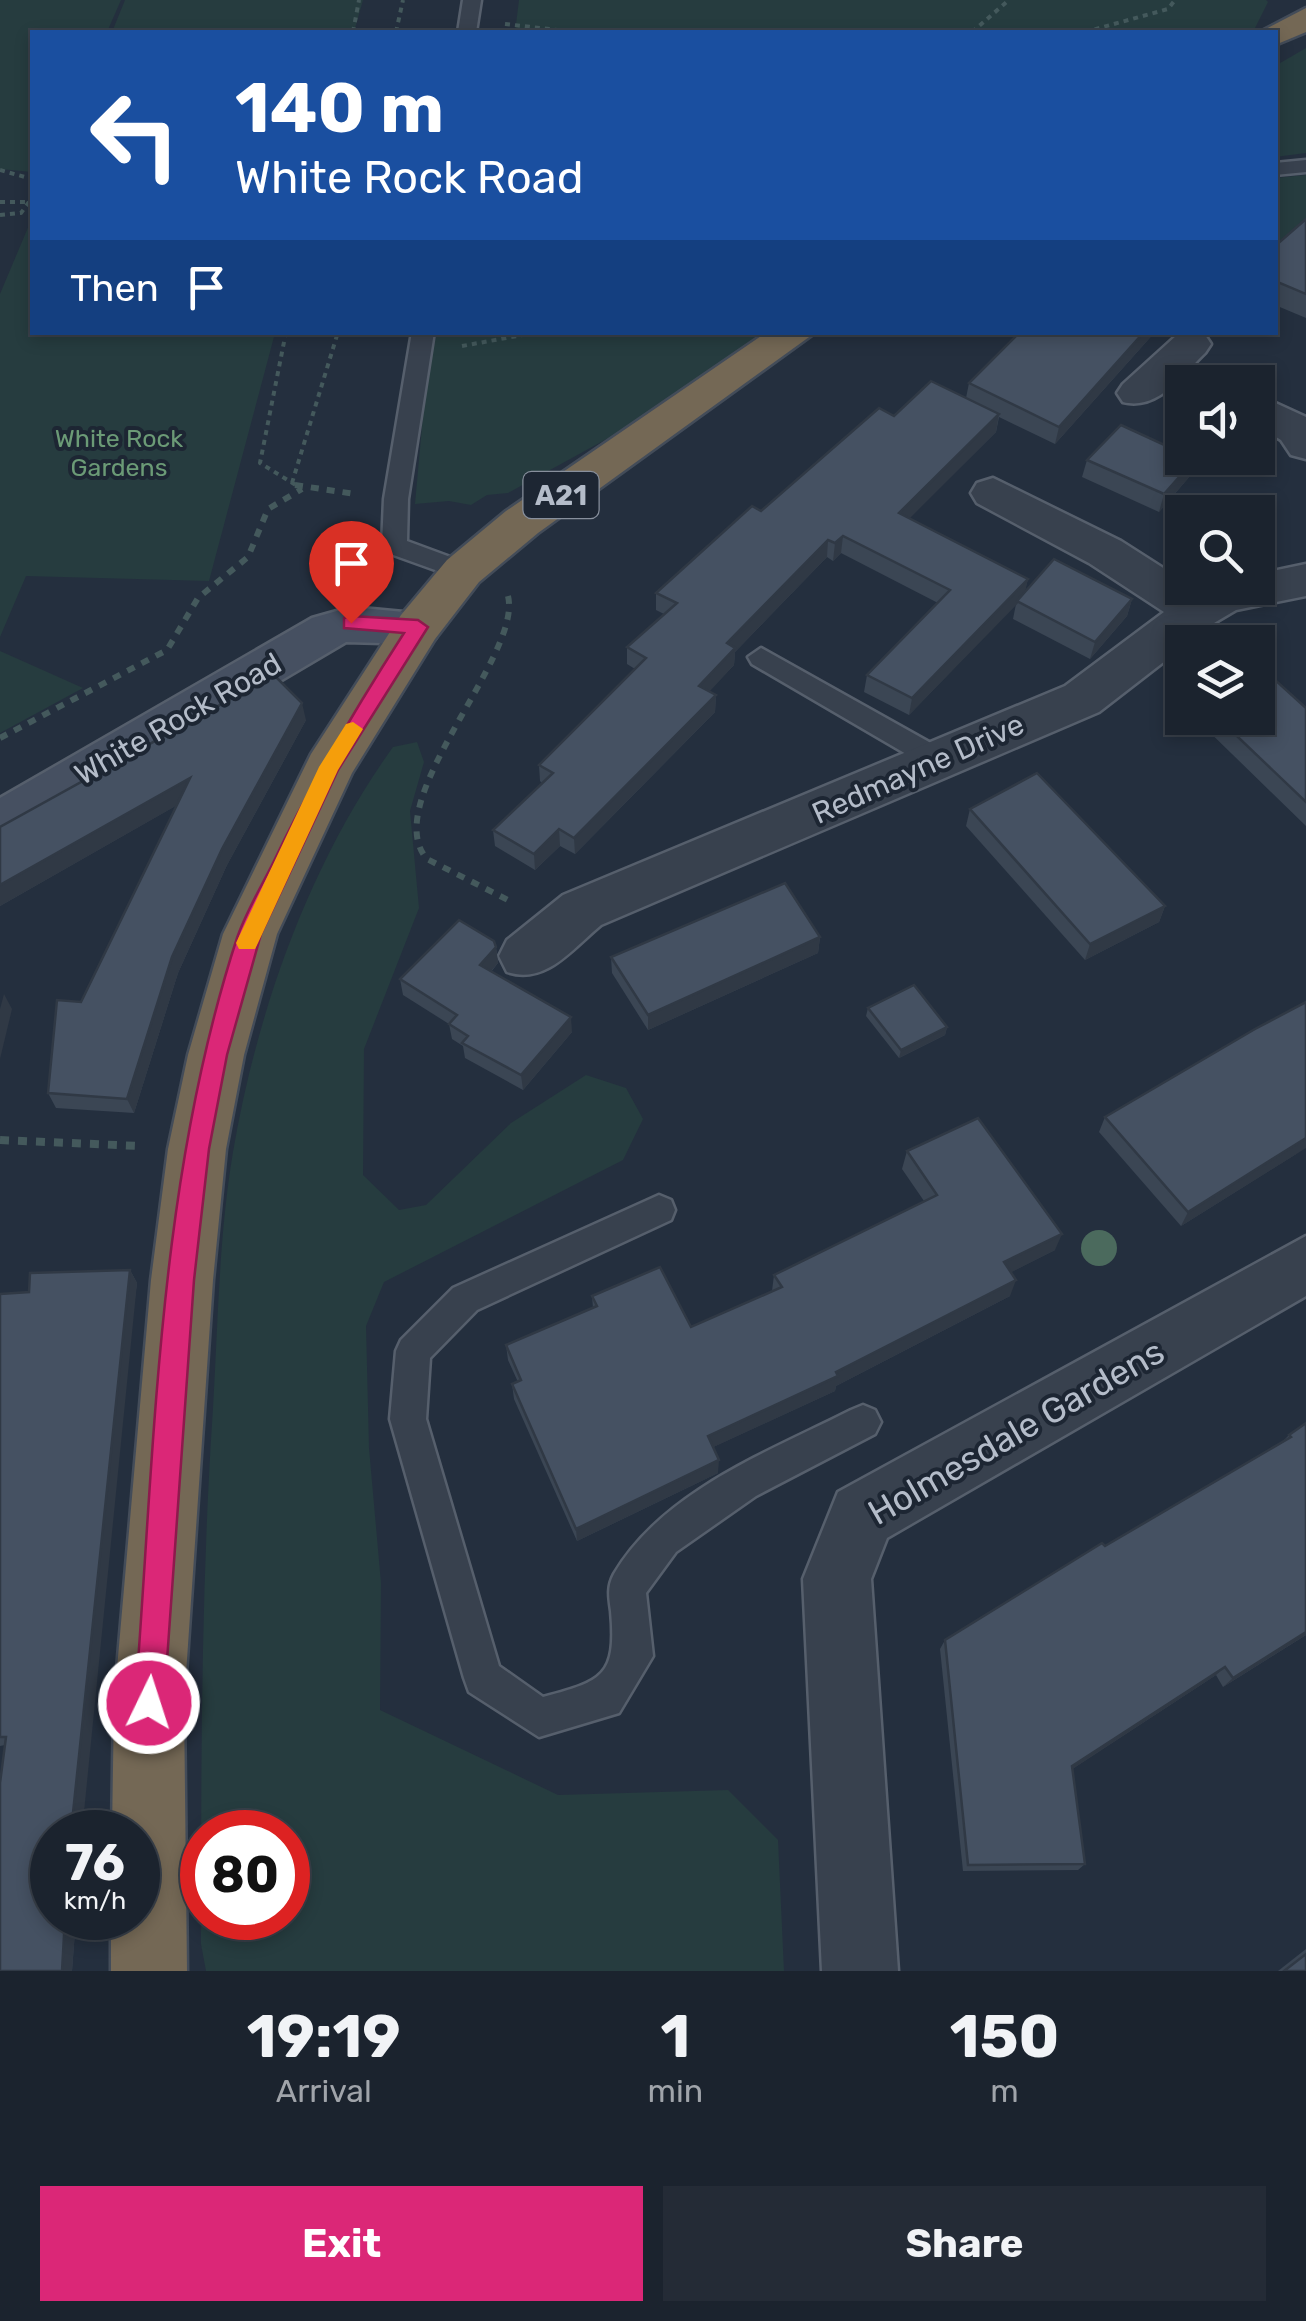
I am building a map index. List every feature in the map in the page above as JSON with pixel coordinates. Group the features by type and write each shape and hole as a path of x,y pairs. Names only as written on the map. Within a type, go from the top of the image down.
{"highway":[{"path":"1278,33 1306,18"},
{"name":"A21","path":"149,1971 149,1703 182,1280 197,1149 216,1055 250,934 329,767 418,627 463,571 522,522 720,380 791,335"}],"street":[{"path":"1138,394 1188,364"},
{"path":"1275,418 1296,430 1306,445"},
{"path":"958,522 1003,478 1196,610"},
{"name":"Redmayne Drive","path":"526,956 582,910 826,810 934,758 1082,699 1196,610 1224,598 1306,580"},
{"name":"White Rock Road","path":"0,822 329,630 351,623 418,627"},
{"name":"Holmesdale Gardens","path":"860,1971 837,1579 862,1515 1306,1264"}],"lane":[{"path":"468,28 472,0"},
{"path":"1278,169 1306,166"},
{"path":"422,341 396,499 394,546 463,571"},
{"path":"762,657 934,758"},
{"path":"659,1210 465,1298 413,1352 408,1419 483,1678 539,1718 606,1699 634,1656 627,1588 664,1539 743,1484 863,1422"}],"path":[{"path":"353,30 359,0"},
{"path":"396,30 403,0"},
{"path":"974,30 1009,0"},
{"path":"1092,30 1168,9 1175,0"},
{"path":"468,28 550,26 567,30"},
{"path":"0,170 30,178"},
{"path":"0,202 30,202"},
{"path":"0,214 21,213 30,203"},
{"path":"285,335 260,463 302,489 396,499"},
{"path":"292,483 337,335"},
{"path":"422,341 500,335"},
{"path":"0,738 167,650 198,598 248,557 268,509 302,489"},
{"path":"463,571 508,597 512,612 505,634 434,766 417,831 422,852 507,900 582,910"},
{"path":"0,1140 197,1149"}],"green space":[{"path":"0,0 121,0 108,30 30,30 30,172 0,169"},
{"path":"125,0 363,0 355,30 113,30"},
{"path":"519,0 1268,2 1254,30 515,30"},
{"path":"1306,48 1306,153 1278,157 1278,64"},
{"path":"1306,175 1306,220 1278,243 1278,178"},
{"name":"White Rock Gardens","path":"30,223 30,335 274,335 209,581 26,576 0,637 0,294"},
{"path":"436,335 767,335 612,436 508,493 487,495 471,505 449,501 415,504 427,371"},
{"path":"0,651 83,688 0,733"},
{"path":"417,742 424,762 410,811 419,908 364,1049 363,1175 399,1210 426,1205 511,1123 586,1075 626,1088 643,1119 623,1160 384,1282 366,1326 369,1448 381,1583 380,1710 558,1795 728,1790 778,1840 784,1971 206,1971 201,1940 310,1940 310,1810 202,1810 206,1542 222,1247 228,1183 243,1099 290,941 336,840 393,747"}],"building":[{"path":"1306,219 1306,294 1278,282 1278,243"},
{"path":"1017,335 1141,335 1059,427 969,383"},
{"path":"931,381 999,414 899,513 1028,579 912,698 867,675 950,590 843,536 835,543 828,540 727,643 735,648 699,686 716,695 574,838 559,829 534,854 493,830 553,773 539,765 646,658 627,647 677,603 656,593 752,506 761,511 879,408 894,416"},
{"path":"1121,425 1165,445 1165,475 1181,475 1164,494 1087,460"},
{"path":"1054,559 1132,599 1095,642 1017,601"},
{"path":"274,675 302,703 222,849 172,957 127,1099 48,1093 57,1000 81,1002 190,778 0,885 0,827"},
{"path":"1275,680 1306,708 1306,802 1236,735 1275,735"},
{"path":"1037,773 1165,906 1090,944 970,809"},
{"path":"785,883 820,937 648,1015 611,957"},
{"path":"459,920 494,941 496,947 480,965 571,1017 521,1075 462,1043 468,1036 449,1024 457,1015 400,979"},
{"path":"914,985 947,1027 901,1050 868,1008"},
{"path":"1306,1002 1306,1138 1188,1212 1105,1117"},
{"path":"978,1118 1062,1234 1004,1262 1016,1280 836,1372 838,1376 708,1436 719,1460 576,1529 512,1384 521,1380 506,1345 597,1306 592,1296 660,1267 691,1327 782,1287 774,1275 937,1195 907,1151"},
{"path":"130,1270 73,1810 30,1810 30,1940 64,1940 62,1971 0,1971 0,1783 6,1737 0,1737 0,1294 29,1292 30,1273"},
{"path":"1306,1423 1306,1632 1233,1678 1225,1667 1072,1766 1085,1864 968,1865 945,1640 1102,1543 1105,1546 1291,1437"},
{"path":"1306,1954 1306,1971 1284,1971"}],"slow traffic":[{"path":"247,943 329,767 353,729"}],"route":[{"path":"149,1703 189,1208 216,1055 250,934 329,767 418,627 351,623"}]}
